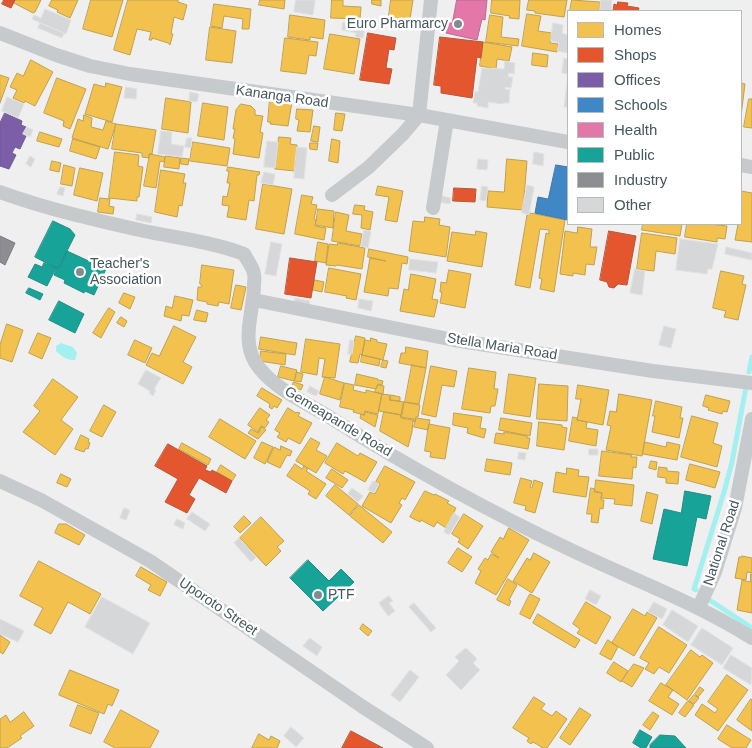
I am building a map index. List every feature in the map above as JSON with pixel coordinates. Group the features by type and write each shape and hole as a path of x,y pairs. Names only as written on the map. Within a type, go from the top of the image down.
{"street":[{"path":"332,195 369,167 403,134 419,115 431,0"},
{"name":"Kananga Road","path":"0,33 90,66 130,74 419,115 567,142"},
{"path":"433,208 447,120"},
{"name":"Gemeapande Road","path":"0,192 37,205 76,215 225,247 244,254 254,273 254,300 247,343 255,362 267,377 283,389 417,469 502,515 569,550 699,607 752,638"},
{"name":"Stella Maria Road","path":"254,300 454,340 752,383"},
{"name":"National Road","path":"699,607 724,544 747,477 752,419"},
{"name":"Uporoto Street","path":"0,481 41,500 150,561 363,707 427,748"}],"water":[{"path":"61,343 73,347 77,353 75,360 65,358 56,351 56,346"}],"building: Homes":[{"path":"15,0 41,0 33,13 14,3"},
{"path":"52,0 78,0 70,18 49,6"},
{"path":"91,0 123,0 112,37 83,29"},
{"path":"128,0 178,0 178,2 187,5 183,20 174,17 170,45 152,38 152,40 149,40 151,32 137,29 130,55 114,50"},
{"path":"260,0 285,0 284,9 259,5"},
{"path":"332,0 343,0 343,6 361,7 360,19 331,18"},
{"path":"372,0 381,0 381,6 372,4"},
{"path":"391,0 413,0 409,26 388,23"},
{"path":"492,0 520,0 519,19 491,13"},
{"path":"529,0 567,0 564,17 527,10"},
{"path":"572,0 600,2 599,10 570,10"},
{"path":"214,4 251,9 249,29 242,29 243,19 224,16 222,28 211,26"},
{"path":"527,14 541,16 538,31 552,33 550,43 558,44 557,52 522,46"},
{"path":"290,15 325,20 323,39 310,37 310,40 288,37"},
{"path":"490,15 503,17 501,37 519,39 518,46 486,42"},
{"path":"210,27 236,31 232,63 206,60"},
{"path":"330,34 360,39 354,74 324,69"},
{"path":"285,38 318,42 316,56 309,55 306,74 281,71"},
{"path":"483,42 512,47 509,61 497,59 496,69 480,66"},
{"path":"533,53 548,55 547,67 532,65"},
{"path":"31,60 53,72 35,106 13,98 17,90 10,87 17,73 23,76"},
{"path":"0,75 9,78 0,103"},
{"path":"57,78 86,89 70,129 63,126 64,121 44,113"},
{"path":"106,83 122,87 112,122 85,114 94,84 105,87"},
{"path":"742,83 745,84 742,108"},
{"path":"166,98 191,102 188,133 162,129"},
{"path":"270,98 292,102 288,126 270,124 271,122 268,122"},
{"path":"749,99 752,99 752,128 744,127"},
{"path":"203,103 228,107 224,140 198,136"},
{"path":"241,104 251,106 255,110 255,115 263,116 260,132 263,133 259,158 233,154 235,129 233,129 236,110"},
{"path":"297,109 313,110 310,132 297,131 299,120 296,119"},
{"path":"336,113 345,114 342,131 334,130"},
{"path":"84,115 92,118 91,127 103,130 106,121 116,124 108,149 72,138 78,119 83,121"},
{"path":"116,124 156,130 152,154 149,154 149,158 142,157 142,153 112,149"},
{"path":"314,126 320,127 318,142 311,141"},
{"path":"40,132 62,139 59,147 37,141"},
{"path":"279,137 291,138 290,144 297,145 295,171 275,169"},
{"path":"73,139 100,147 96,159 70,151"},
{"path":"332,139 340,141 338,163 329,161"},
{"path":"193,142 230,148 227,166 190,161"},
{"path":"310,143 318,143 317,150 310,149"},
{"path":"115,152 139,155 138,166 143,167 137,201 109,198"},
{"path":"150,154 165,157 164,162 160,161 156,188 144,186"},
{"path":"166,156 180,158 179,169 164,167"},
{"path":"181,158 189,159 188,165 181,164"},
{"path":"507,159 527,161 523,210 487,207 488,191 504,192"},
{"path":"52,161 61,163 59,172 50,170"},
{"path":"64,165 75,168 72,186 61,184"},
{"path":"228,167 260,172 257,175 254,201 249,200 246,220 227,217 229,206 222,205 223,196 227,197 230,183 227,183"},
{"path":"80,168 103,173 97,201 74,195"},
{"path":"161,170 185,174 183,183 186,183 182,206 179,205 177,217 155,212"},
{"path":"263,184 292,189 284,234 256,229"},
{"path":"378,186 403,191 397,222 385,220 389,197 376,195"},
{"path":"742,191 752,193 752,242 735,240 738,225 742,225"},
{"path":"302,195 313,197 311,204 317,205 314,219 316,220 315,226 326,228 324,240 295,234"},
{"path":"100,198 110,199 109,206 114,207 113,214 98,212"},
{"path":"355,205 365,206 364,210 373,212 370,230 361,228 362,215 353,214"},
{"path":"318,209 334,211 333,228 316,225"},
{"path":"336,212 349,215 346,231 362,234 360,246 332,241"},
{"path":"530,213 565,220 554,292 540,289 542,279 539,278 546,233 549,234 549,230 540,229 530,288 515,285 527,215"},
{"path":"425,217 440,219 439,225 450,227 446,257 409,251 413,221 424,222"},
{"path":"643,225 682,225 680,236 642,230"},
{"path":"687,225 727,226 725,239 717,238 717,242 685,237"},
{"path":"578,227 592,229 590,247 597,247 594,265 586,264 585,275 573,273 573,276 560,274 565,231 577,233"},
{"path":"476,231 487,233 482,267 447,261 452,232 475,235"},
{"path":"642,233 677,238 675,254 656,251 654,271 637,269"},
{"path":"318,242 328,244 326,263 315,261"},
{"path":"338,243 365,248 362,269 326,265 329,244 337,245"},
{"path":"369,249 408,257 407,264 402,263 398,289 389,288 388,296 364,292 370,258 386,261 368,257"},
{"path":"202,265 234,270 229,304 219,302 218,306 197,300 198,287 202,285 200,284"},
{"path":"329,268 361,274 356,300 346,298 347,296 325,292"},
{"path":"449,270 471,274 465,308 440,303 441,282 446,283"},
{"path":"721,271 744,276 742,284 746,285 738,320 724,317 726,311 713,308"},
{"path":"411,274 436,279 432,299 438,300 434,317 400,311 404,289 408,290"},
{"path":"315,280 324,282 322,292 313,290"},
{"path":"236,285 246,287 241,310 231,308"},
{"path":"124,293 135,297 130,309 119,303"},
{"path":"175,296 193,300 189,316 182,315 181,321 164,316 166,306 172,308"},
{"path":"109,308 115,312 101,338 93,333"},
{"path":"197,310 208,313 206,322 194,320"},
{"path":"121,317 127,321 124,327 117,323"},
{"path":"7,324 23,330 12,362 0,358 0,345"},
{"path":"174,326 196,337 183,362 192,367 183,384 146,365 152,353 159,356"},
{"path":"38,333 51,338 42,359 29,353"},
{"path":"356,336 365,338 362,355 360,354 358,363 350,362"},
{"path":"261,337 297,343 295,355 259,349"},
{"path":"371,338 377,340 377,342 387,344 383,360 362,355 365,340 370,341"},
{"path":"306,339 340,344 335,378 322,377 325,359 319,358 317,375 301,372"},
{"path":"135,340 152,348 145,363 128,355"},
{"path":"406,347 428,351 426,368 399,363 401,353 405,353"},
{"path":"261,351 286,354 285,365 260,361"},
{"path":"362,355 380,359 379,366 361,362"},
{"path":"383,360 388,361 386,368 381,367"},
{"path":"412,365 426,368 419,404 405,402"},
{"path":"281,366 297,370 294,381 278,377"},
{"path":"431,366 457,371 454,387 442,385 436,417 422,414"},
{"path":"469,368 496,372 494,389 498,389 495,406 491,406 490,413 462,409"},
{"path":"297,372 303,374 301,382 295,381"},
{"path":"357,374 383,381 382,385 378,384 376,389 355,385"},
{"path":"509,374 536,378 530,417 504,413"},
{"path":"325,377 344,383 340,400 320,394"},
{"path":"53,379 78,397 61,420 73,429 55,455 23,432 40,411 34,406"},
{"path":"294,382 303,385 301,390 292,386"},
{"path":"345,383 354,385 353,390 366,393 366,390 382,394 378,414 365,411 364,415 353,412 354,410 340,407"},
{"path":"539,384 568,386 567,421 537,419"},
{"path":"378,385 384,386 383,394 375,392"},
{"path":"578,385 609,390 603,425 577,420 581,399 576,399"},
{"path":"262,388 282,400 277,408 274,406 272,409 269,407 270,404 257,396"},
{"path":"382,394 390,395 390,400 404,402 402,415 379,411"},
{"path":"619,394 652,400 642,456 606,450 611,426 607,425 610,411 616,412"},
{"path":"391,395 400,397 400,401 390,400"},
{"path":"706,395 730,401 727,412 723,411 722,414 708,410 709,408 703,406"},
{"path":"656,401 682,407 680,418 683,418 679,438 652,432"},
{"path":"404,402 420,405 415,422 413,421 414,419 401,417"},
{"path":"104,405 116,412 102,437 90,431"},
{"path":"260,408 270,415 266,420 269,422 265,428 261,426 258,432 248,425"},
{"path":"288,408 296,413 300,413 298,416 312,423 300,444 288,438 286,442 277,437 280,433 275,430"},
{"path":"365,412 378,415 375,427 360,418 361,414 364,415"},
{"path":"384,412 401,415 401,418 413,420 408,447 380,431"},
{"path":"454,413 482,417 480,428 486,429 484,438 467,433 468,428 453,425"},
{"path":"692,416 718,423 713,443 722,446 717,467 681,457"},
{"path":"573,417 587,422 586,428 598,430 596,446 569,441"},
{"path":"416,418 430,420 428,430 414,427"},
{"path":"501,418 532,423 530,436 499,430"},
{"path":"220,419 256,441 245,459 209,437"},
{"path":"539,422 562,425 562,427 567,428 564,450 537,446"},
{"path":"429,424 450,428 445,459 430,457 431,452 425,451"},
{"path":"262,427 266,430 258,439 248,433 251,429 258,433"},
{"path":"504,432 530,438 528,449 494,443 496,433 504,434"},
{"path":"81,435 89,439 88,442 90,443 88,449 86,448 84,452 75,449"},
{"path":"311,438 320,443 316,450 327,456 316,473 296,461"},
{"path":"262,442 273,447 265,464 254,458"},
{"path":"645,442 666,447 667,442 680,445 677,460 643,454"},
{"path":"182,443 211,459 208,465 179,449"},
{"path":"337,443 358,456 360,453 377,462 365,482 345,471 343,474 325,463"},
{"path":"281,446 292,451 290,456 287,455 280,468 267,462 274,447 280,450"},
{"path":"602,451 637,457 636,468 633,467 632,479 599,476"},
{"path":"487,459 512,463 510,475 485,471"},
{"path":"651,461 657,462 656,470 649,468"},
{"path":"295,464 302,469 304,466 308,469 306,471 326,484 316,499 308,494 310,491 287,476"},
{"path":"690,464 720,472 715,488 686,480"},
{"path":"221,465 236,475 232,481 217,472"},
{"path":"385,466 415,482 405,500 402,498 399,503 402,505 391,523 362,506 370,492 375,494 380,484 376,482"},
{"path":"659,467 667,468 667,471 679,472 678,484 666,483 666,478 658,477"},
{"path":"567,468 579,470 578,476 589,477 586,497 553,492 556,472 566,474"},
{"path":"332,469 348,480 342,488 326,478"},
{"path":"61,474 71,479 67,487 57,483"},
{"path":"521,478 532,481 530,487 532,488 534,480 543,483 535,513 525,510 526,506 514,503"},
{"path":"596,480 634,485 632,506 614,504 615,499 601,498 602,493 595,491"},
{"path":"335,485 358,504 349,515 326,496"},
{"path":"591,488 595,489 594,492 602,493 601,500 604,500 603,509 600,508 598,523 591,522 592,514 587,514"},
{"path":"425,491 449,501 447,503 456,508 446,528 437,522 434,527 410,517"},
{"path":"647,492 658,495 652,524 641,521"},
{"path":"359,505 392,532 383,543 350,516"},
{"path":"464,514 483,526 468,549 458,542 460,539 452,534"},
{"path":"244,516 251,523 240,533 234,527"},
{"path":"261,517 284,541 277,547 281,551 266,566 240,538"},
{"path":"59,524 66,524 85,535 79,545 55,533"},
{"path":"509,528 529,540 496,595 475,583 481,571 478,569 485,558 488,560 491,554 499,558 491,552 500,537 503,539"},
{"path":"458,548 472,557 462,572 448,563"},
{"path":"534,553 550,562 532,593 513,581 527,558 530,560"},
{"path":"739,557 752,558 752,573 747,572 746,580 735,578"},
{"path":"39,561 101,594 90,614 68,602 51,634 34,625 43,608 20,596"},
{"path":"141,567 167,582 160,596 148,590 151,585 136,576"},
{"path":"751,574 752,613 737,610 742,580 750,582"},
{"path":"508,579 517,585 509,600 511,601 509,606 497,600"},
{"path":"530,594 540,599 530,619 520,614"},
{"path":"586,602 611,617 596,644 577,633 580,629 573,624"},
{"path":"633,609 645,616 647,612 657,618 634,656 612,643"},
{"path":"538,614 580,640 575,648 533,623"},
{"path":"363,624 372,631 368,636 360,629"},
{"path":"659,627 687,645 669,673 659,667 654,674 645,669 649,663 640,658"},
{"path":"0,635 10,642 3,654 0,652"},
{"path":"608,640 618,647 611,660 600,654"},
{"path":"691,650 713,663 687,700 666,685"},
{"path":"614,662 628,671 621,682 607,673"},
{"path":"634,664 644,668 632,687 622,681"},
{"path":"70,670 119,690 112,706 108,704 104,714 59,695"},
{"path":"727,675 748,690 718,731 695,715 702,704 715,713 718,709 708,702"},
{"path":"661,683 673,690 668,697 679,704 672,715 649,701"},
{"path":"700,687 704,690 698,697 695,694"},
{"path":"694,695 699,698 694,704 689,701"},
{"path":"534,697 545,704 541,709 552,716 556,711 567,719 547,748 543,748 533,742 531,744 527,741 529,738 513,728"},
{"path":"752,700 752,731 737,720"},
{"path":"688,701 694,705 685,717 679,713"},
{"path":"78,705 99,713 91,734 70,726"},
{"path":"580,708 591,715 570,745 560,738"},
{"path":"121,710 159,731 150,748 115,748 104,742"},
{"path":"24,712 34,726 20,736 22,738 7,748 0,748 0,719 6,715 10,722"},
{"path":"653,712 659,716 650,730 643,725"},
{"path":"727,725 751,740 746,748 732,748 718,739"},
{"path":"259,734 269,740 271,736 280,741 277,748 252,748"}],"building: Shops":[{"path":"4,0 15,0 11,8 2,4"},
{"path":"618,2 628,3 627,6 639,8 638,10 613,10 614,4 617,5"},
{"path":"368,33 396,38 394,50 389,49 386,68 392,69 389,84 360,80"},
{"path":"440,37 483,42 481,58 477,57 472,98 441,93 441,86 434,85"},
{"path":"454,188 476,189 475,202 453,201"},
{"path":"609,231 636,236 627,285 618,284 614,288 609,287 607,282 600,280"},
{"path":"290,258 317,262 311,298 285,294"},
{"path":"168,444 207,466 205,470 211,472 212,470 232,481 226,493 199,478 189,495 195,499 187,513 165,502 178,479 155,466"},
{"path":"351,731 383,748 342,748"}],"building: Offices":[{"path":"5,113 22,121 21,125 26,127 23,134 26,136 20,149 15,147 12,153 16,155 9,169 0,166 0,123"}],"building: Schools":[{"path":"556,165 567,167 567,220 535,213 538,197 548,199"}],"building: Health":[{"path":"457,0 487,0 485,20 482,19 477,40 446,33 448,23 452,23"}],"building: Public":[{"path":"53,221 70,229 75,235 59,267 56,268 35,257"},
{"name":"Teacher's Association","path":"67,251 106,269 94,295 85,291 84,293 64,283 65,280 54,275"},
{"path":"44,263 56,268 47,286 28,277 35,264 42,267"},
{"path":"29,288 43,294 40,300 26,293"},
{"path":"59,301 84,314 75,333 49,320"},
{"path":"685,491 711,496 706,519 697,517 687,566 653,559 664,509 681,513"},
{"path":"308,560 329,581 341,569 354,582 323,611 290,578"},
{"path":"640,730 652,737 646,748 641,748 633,743"},
{"path":"660,735 675,736 686,748 650,748 650,745"}],"building: Industry":[{"path":"0,236 15,243 5,265 0,262"}],"building: Other":[{"path":"296,0 315,0 313,15 294,12"},
{"path":"601,0 612,0 611,10 600,10"},
{"path":"45,9 71,20 66,34 32,19 34,15 41,18"},
{"path":"343,22 365,26 363,38 355,37 356,33 342,30"},
{"path":"40,23 64,33 62,38 38,28"},
{"path":"553,23 563,25 562,33 567,35 567,53 557,51 559,43 551,41"},
{"path":"564,58 567,59 567,74 562,73"},
{"path":"505,61 515,63 514,74 509,73 508,77 513,77 511,88 505,87 505,89 510,90 509,103 488,102 488,108 477,106 477,103 473,103 475,91 478,92 482,68 504,69"},
{"path":"567,82 567,107 564,107"},
{"path":"126,87 137,89 136,99 124,98"},
{"path":"190,92 199,94 197,102 189,101"},
{"path":"7,97 24,104 18,118 2,111"},
{"path":"27,127 33,130 30,137 23,134"},
{"path":"161,131 172,132 171,144 184,146 182,157 158,154"},
{"path":"187,138 192,138 191,148 185,147"},
{"path":"267,141 278,142 275,168 264,167"},
{"path":"297,147 307,148 304,179 294,178"},
{"path":"534,152 544,154 543,166 533,164"},
{"path":"30,156 35,159 31,167 26,164"},
{"path":"478,159 488,160 487,170 477,169"},
{"path":"264,172 275,174 273,185 261,183"},
{"path":"527,185 534,187 529,215 522,213"},
{"path":"482,186 488,187 486,201 480,200"},
{"path":"60,187 65,188 63,196 57,194"},
{"path":"439,195 451,198 450,204 438,202"},
{"path":"137,214 152,217 151,223 136,220"},
{"path":"364,230 371,231 368,248 361,246"},
{"path":"680,239 718,244 712,269 708,269 707,274 676,270"},
{"path":"271,242 282,244 276,276 265,274"},
{"path":"726,247 752,253 752,260 725,254"},
{"path":"410,259 438,262 436,273 409,270"},
{"path":"635,269 645,271 642,295 630,293"},
{"path":"295,298 310,301 309,307 294,304"},
{"path":"359,299 373,301 371,311 358,308"},
{"path":"664,326 676,329 671,348 659,345"},
{"path":"350,340 354,341 352,354 348,354"},
{"path":"146,370 161,378 154,389 156,390 153,396 149,393 150,391 138,384"},
{"path":"310,386 319,391 316,396 307,392"},
{"path":"589,449 598,449 598,455 589,455"},
{"path":"519,452 526,453 525,460 518,459"},
{"path":"373,481 379,484 374,493 368,490"},
{"path":"352,488 363,496 358,502 348,494"},
{"path":"124,508 130,510 126,520 120,518"},
{"path":"192,512 210,524 205,531 187,519"},
{"path":"454,513 460,517 449,535 444,532"},
{"path":"177,519 185,523 183,529 174,525"},
{"path":"239,538 256,557 251,562 234,543"},
{"path":"590,590 601,596 596,605 585,599"},
{"path":"389,596 393,601 389,603 395,611 388,616 379,603"},
{"path":"102,597 150,623 133,654 85,627"},
{"path":"654,602 667,609 662,619 648,612"},
{"path":"414,603 436,628 431,632 409,607"},
{"path":"672,610 698,626 688,642 663,625"},
{"path":"0,619 24,631 18,642 0,634"},
{"path":"702,628 733,648 722,665 691,645"},
{"path":"310,638 322,647 317,656 303,646"},
{"path":"466,648 477,659 473,663 480,670 461,690 446,675 459,661 455,657"},
{"path":"731,655 752,668 751,685 723,668"},
{"path":"410,670 419,677 400,702 391,695"},
{"path":"291,727 304,738 296,747 284,736"}],"waterway":[{"path":"749,372 752,357"},
{"path":"696,590 694,589 732,462 746,387"},
{"path":"711,601 752,628"}],"place":[{"name":"Euro Pharmarcy","path":"458,24"},
{"name":"Teacher's Association","path":"80,272"},
{"name":"PTF","path":"318,595"}]}
